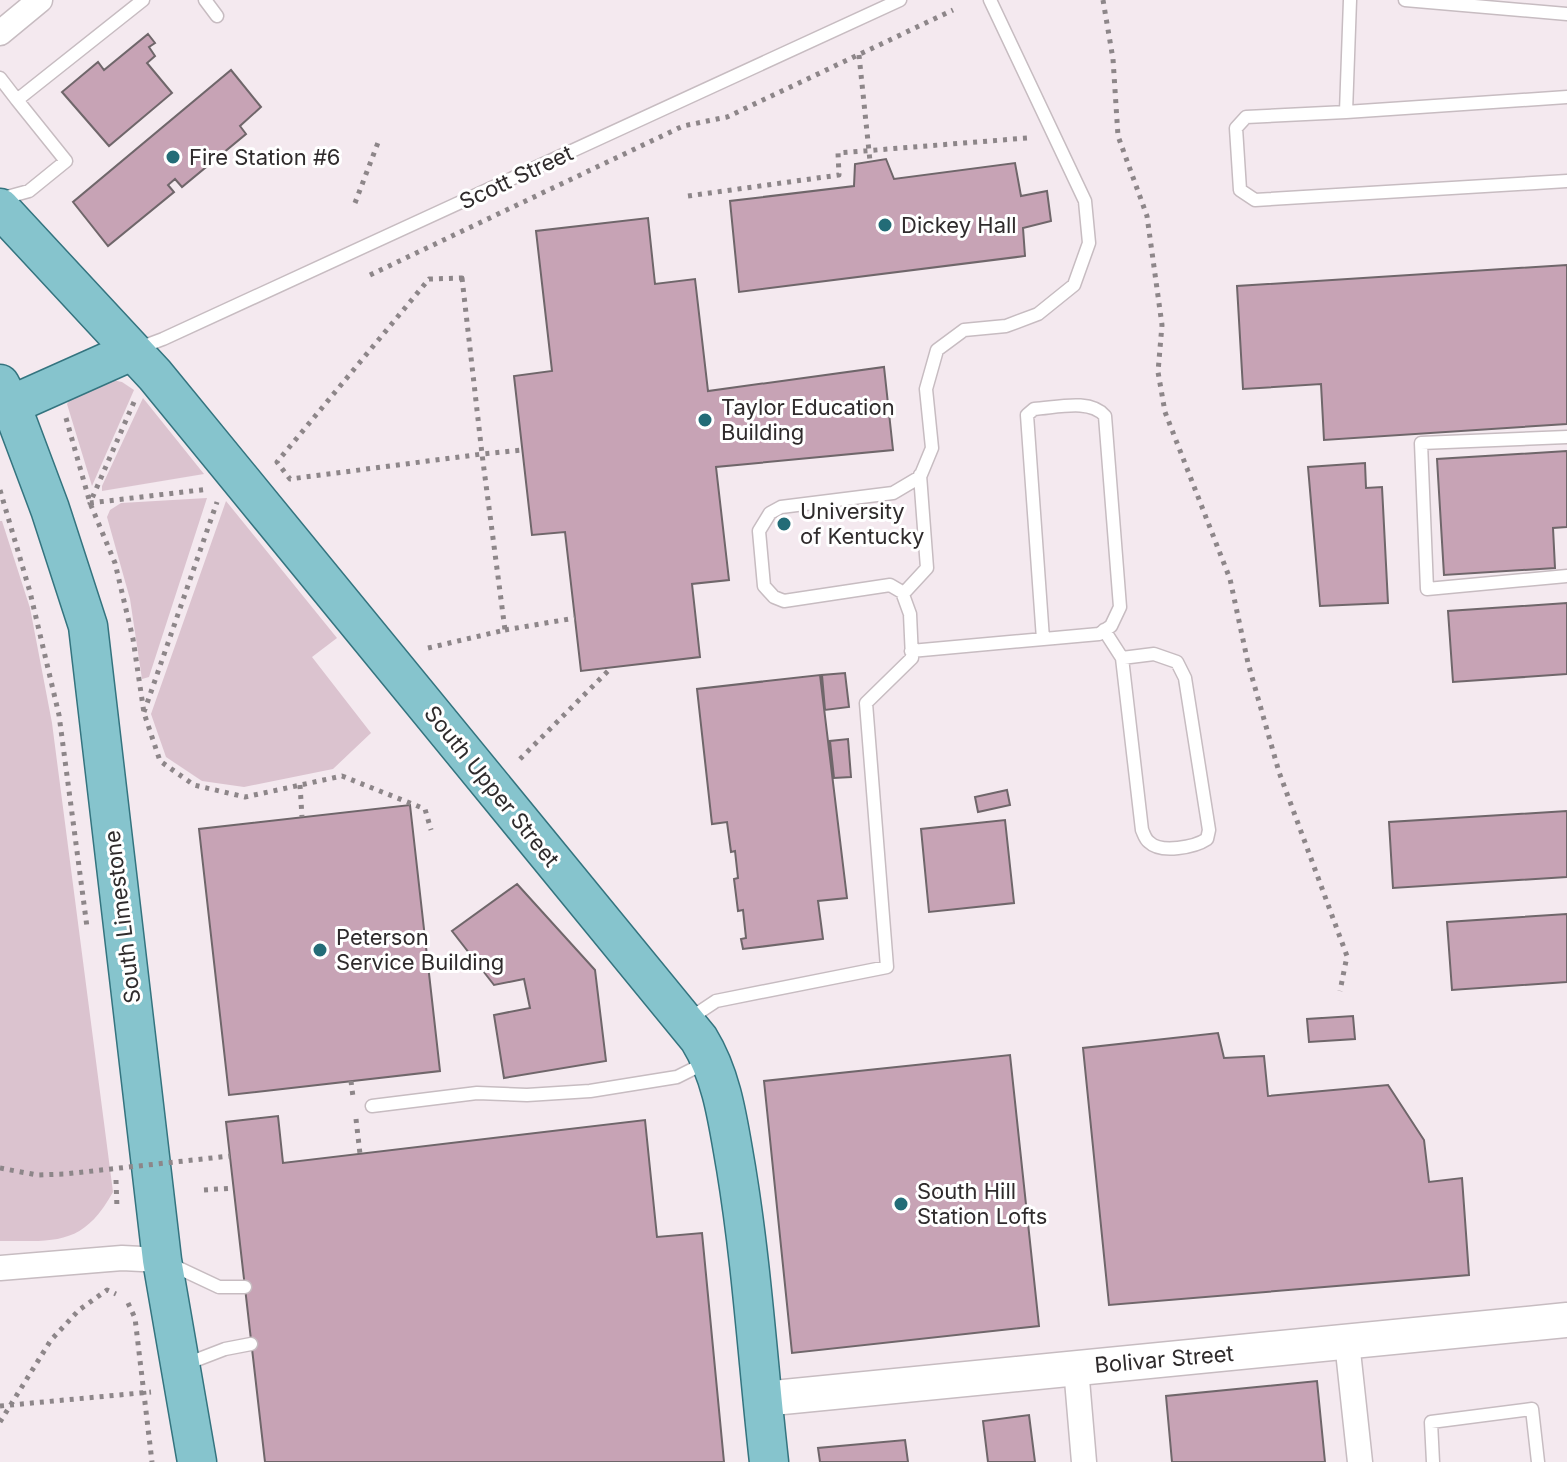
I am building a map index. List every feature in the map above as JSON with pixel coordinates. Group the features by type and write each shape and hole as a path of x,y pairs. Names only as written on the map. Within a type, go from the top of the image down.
{"main road":[{"name":"South Upper Street","path":"0,208 132,351 685,1022 711,1059 727,1112 745,1223 769,1462"},
{"path":"6,394 132,351"},
{"name":"South Limestone","path":"6,394 50,509 88,626 162,1260 197,1462"},
{"name":"Bolivar Street","path":"762,1399 1567,1320"}],"street":[{"path":"0,33 40,0"},
{"path":"0,1268 122,1258 162,1260"},
{"path":"1347,1342 1360,1462"},
{"path":"1076,1368 1084,1462"}],"lane":[{"path":"17,100 143,0"},
{"path":"205,0 217,16"},
{"name":"Scott Street","path":"132,351 900,0"},
{"path":"903,594 927,568 920,475 932,448 926,389 937,350 964,330 1006,326 1038,314 1074,285 1089,243 1085,201 990,0"},
{"path":"1346,112 1350,0"},
{"path":"1405,0 1567,14"},
{"path":"0,78 66,161 29,191 0,199"},
{"path":"1567,97 1246,117 1236,128 1240,190 1255,200 1567,181"},
{"path":"911,651 1099,634 1111,626 1120,607 1105,416 1090,405 1034,409 1027,415 1043,639"},
{"path":"1567,437 1421,443 1427,589 1567,576"},
{"path":"685,1022 716,1001 887,967 866,703 912,658 910,614 903,594 890,585 784,601 774,597 764,586 759,531 770,513 781,507 893,493 920,475"},
{"path":"1104,630 1122,658 1142,830 1149,843 1157,847 1199,844 1207,839 1209,830 1185,678 1177,662 1154,654 1122,658"},
{"path":"372,1106 477,1093 527,1095 619,1087 677,1077 711,1059"},
{"path":"162,1260 219,1287 245,1287"},
{"path":"182,1376 225,1349 251,1344"},
{"path":"1433,1462 1431,1422 1532,1409 1538,1462"}],"path":[{"path":"1103,0 1113,59 1118,136 1147,216 1162,325 1158,372 1165,412 1230,579 1248,663 1279,772 1347,956 1340,991"},
{"path":"370,275 683,126 727,117 953,10"},
{"path":"859,55 870,161"},
{"path":"688,196 839,175 838,153 1027,138"},
{"path":"355,203 379,140"},
{"path":"505,630 482,454 462,278 429,279 277,462 290,479 482,454 522,450"},
{"path":"90,503 138,394"},
{"path":"66,418 90,503 115,563 133,639 144,713 160,761 194,785 245,797 342,776 425,809 431,830"},
{"path":"90,503 210,488 218,499 144,713"},
{"path":"0,490 4,515 30,592 59,715 87,931"},
{"path":"428,648 575,618"},
{"path":"520,759 611,668"},
{"path":"300,785 302,817"},
{"path":"0,1168 37,1175 65,1174 230,1156"},
{"path":"116,1164 117,1209"},
{"path":"204,1190 234,1188"},
{"path":"0,1422 64,1323 107,1290 116,1294"},
{"path":"128,1303 135,1318 152,1462"},
{"path":"0,1406 145,1393 182,1376"}],"shaded area":[{"path":"108,379 122,382 134,390 92,486 67,404 76,390"},
{"path":"143,398 204,474 102,491 102,486"},
{"path":"207,498 149,677 142,679 130,599 107,517 110,510 121,503"},
{"path":"226,501 337,638 312,657 371,733 333,769 244,787 202,781 166,757 151,714"},
{"path":"0,521 30,608 52,723 113,1192 102,1210 79,1231 66,1237 37,1241 0,1241"}],"building":[{"path":"148,34 155,43 149,47 155,56 147,63 172,93 109,146 62,92 98,62 104,70"},
{"name":"Fire Station #6","path":"231,70 261,107 240,126 246,134 182,187 175,179 168,185 174,192 108,246 73,202"},
{"name":"Dickey Hall","path":"886,159 894,179 1015,163 1021,196 1047,191 1051,221 1023,228 1025,256 739,292 730,201 854,186 855,164"},
{"name":"Taylor Education Building","path":"648,218 655,284 695,279 708,391 884,367 893,450 716,467 729,580 692,584 700,657 581,671 565,532 532,535 514,376 552,371 536,231"},
{"path":"1567,265 1567,424 1324,440 1321,384 1243,389 1237,286"},
{"path":"1567,451 1567,527 1553,528 1555,568 1444,575 1437,459"},
{"path":"1365,463 1366,488 1382,487 1388,603 1320,606 1308,467"},
{"path":"1567,603 1567,674 1453,682 1448,611"},
{"path":"845,673 849,707 825,710 822,675"},
{"path":"820,675 847,898 818,901 823,939 743,949 741,939 746,938 743,910 738,911 735,851 731,852 727,822 712,824 697,689"},
{"path":"848,739 851,777 834,778 830,741"},
{"path":"1007,790 1010,805 978,812 975,797"},
{"name":"Peterson Service Building","path":"410,805 440,1071 229,1095 199,829"},
{"path":"1567,811 1567,877 1393,888 1389,822"},
{"path":"1005,820 1014,903 929,912 921,829"},
{"path":"517,884 595,970 606,1061 504,1078 494,1015 530,1008 524,979 494,985 452,931"},
{"path":"1567,914 1567,982 1452,990 1447,922"},
{"path":"1353,1016 1355,1039 1309,1042 1307,1019"},
{"path":"1218,1033 1224,1058 1264,1056 1268,1096 1388,1085 1424,1140 1429,1182 1462,1178 1469,1275 1109,1305 1083,1048"},
{"name":"South Hill Station Lofts","path":"1010,1055 1039,1326 792,1353 764,1081"},
{"path":"278,1116 283,1163 645,1120 657,1237 702,1233 724,1462 265,1462 226,1122"},
{"path":"1317,1381 1325,1462 1172,1462 1166,1396"},
{"path":"1029,1415 1035,1462 988,1462 983,1421"},
{"path":"905,1440 908,1462 820,1462 818,1448"}],"place":[{"name":"Fire Station #6","path":"173,157"},
{"name":"Dickey Hall","path":"885,225"},
{"name":"Taylor Education Building","path":"705,420"},
{"name":"University of Kentucky","path":"784,524"},
{"name":"Peterson Service Building","path":"320,950"},
{"name":"South Hill Station Lofts","path":"901,1204"}]}
